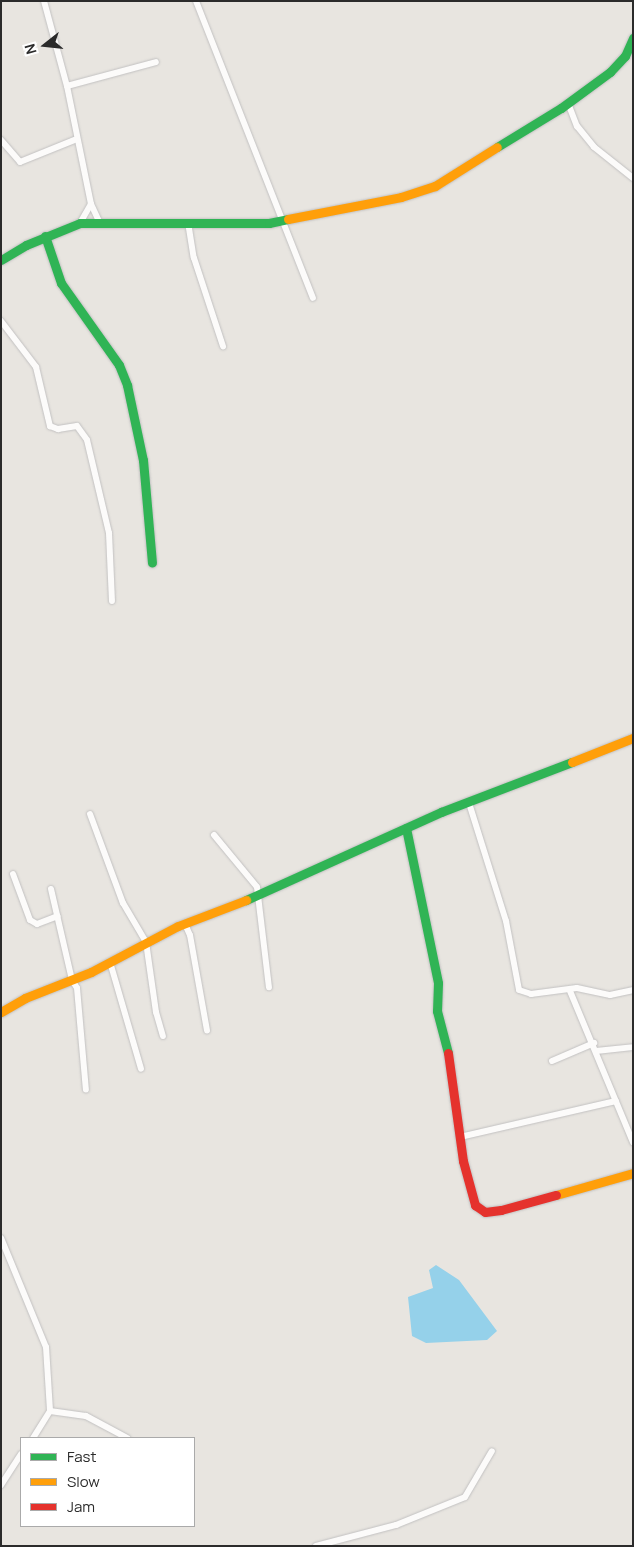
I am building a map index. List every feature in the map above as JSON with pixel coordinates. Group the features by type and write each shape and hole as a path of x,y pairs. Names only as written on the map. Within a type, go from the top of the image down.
{"street":[{"path":"44,1 67,86 91,204 99,221"},
{"path":"196,1 285,221 313,298"},
{"path":"1,260 45,236 80,223 99,221 285,221 401,197 435,186 453,178 568,103 610,72 625,56 633,38"},
{"path":"67,86 156,62"},
{"path":"568,103 577,126 594,147 633,178"},
{"path":"1,140 20,162 77,139"},
{"path":"80,223 91,204"},
{"path":"188,222 194,258 222,346"},
{"path":"45,236 61,283 72,302 119,365 127,386 143,460 152,563"},
{"path":"1,321 36,367 50,426 58,429 77,426 87,440 109,533 112,601"},
{"path":"1,1012 25,998 72,980 110,962 146,942 259,895 406,828 633,738"},
{"path":"469,803 506,921 517,988 530,994 570,991 577,988 610,995 633,990"},
{"path":"90,814 123,903 146,942 156,1012 163,1036"},
{"path":"406,828 438,983 437,1011 449,1053 460,1137 472,1200 485,1212 515,1207 633,1173"},
{"path":"214,836 257,887 269,987"},
{"path":"13,874 30,920 37,924 58,916"},
{"path":"51,889 72,980 77,988 86,1090"},
{"path":"186,924 190,935 207,1030"},
{"path":"110,962 141,1069"},
{"path":"570,991 594,1043 633,1142"},
{"path":"552,1061 594,1043"},
{"path":"596,1050 633,1048"},
{"path":"460,1137 616,1101"},
{"path":"625,1121 633,1119"},
{"path":"1,1238 46,1348 50,1411 34,1437"},
{"path":"50,1411 86,1416 125,1437"},
{"path":"316,1546 396,1525 465,1497 492,1451"},
{"path":"1,1485 20,1456"}],"water":[{"path":"436,1265 459,1280 497,1331 487,1340 426,1343 412,1336 408,1297 433,1288 429,1270"}],"traffic: fast":[{"path":"497,147 561,108 610,72 625,56 633,38"},
{"path":"1,260 26,245 80,223 269,223 288,219"},
{"path":"45,236 61,283 119,365 127,385 143,460 152,563"},
{"path":"246,900 441,812 572,762"},
{"path":"406,828 438,983 437,1011 448,1053"}],"traffic: slow":[{"path":"288,219 401,197 435,186 497,147"},
{"path":"572,762 633,738"},
{"path":"1,1012 25,998 91,972 178,926 246,900"},
{"path":"556,1195 633,1173"}],"traffic: jam":[{"path":"448,1053 463,1161 475,1205 485,1212 501,1210 556,1195"}]}
